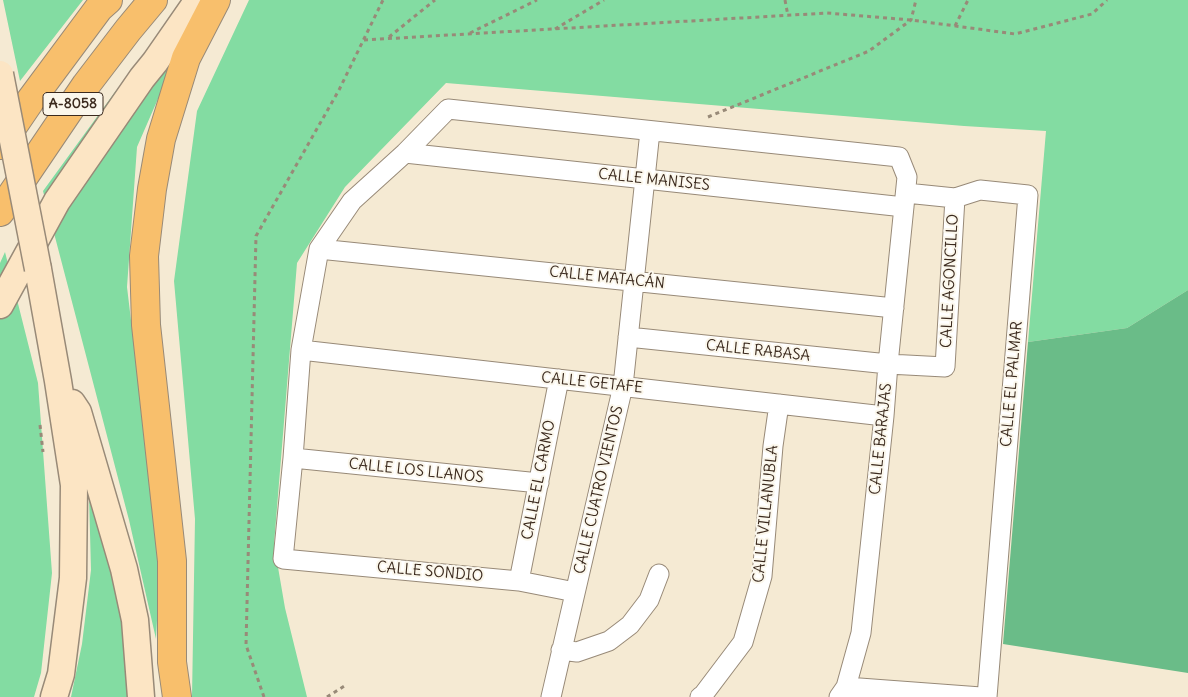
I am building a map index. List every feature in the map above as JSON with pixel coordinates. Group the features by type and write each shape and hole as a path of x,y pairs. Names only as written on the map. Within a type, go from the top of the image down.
{"highway":[{"name":"A-8058","path":"0,212 86,85 128,30 154,0"},
{"path":"177,697 172,662 172,561 146,324 144,256 152,189 161,139 186,58 216,0"},
{"name":"A-8058","path":"0,145 30,101 103,3"}],"main road":[{"path":"0,305 57,201 198,0"},
{"path":"0,74 58,380 74,485 73,578 61,674 54,697"},
{"path":"58,380 78,412 124,569 135,620 141,697"},
{"path":"165,697 172,662"}],"street":[{"path":"293,458 301,350 320,248 352,201 405,153 448,109 899,156 906,192"},
{"name":"CALLE CUATRO VIENTOS","path":"551,697 623,386 650,131"},
{"name":"CALLE MANISES","path":"405,153 645,179 906,192"},
{"name":"CALLE EL PALMAR","path":"906,192 955,198 980,190 1028,195 987,697"},
{"name":"CALLE BARAJAS","path":"842,692 861,634 906,192"},
{"name":"CALLE AGONCILLO","path":"888,364 945,366 955,198"},
{"name":"CALLE MATACÁN","path":"320,248 894,308"},
{"name":"CALLE RABASA","path":"628,337 888,364"},
{"name":"CALLE GETAFE","path":"301,350 884,416"},
{"name":"CALLE EL CARMO","path":"520,581 559,379"},
{"name":"CALLE VILLANUBLA","path":"700,697 743,642 762,576 773,446 779,404"},
{"name":"CALLE LOS LLANOS","path":"293,458 539,483"},
{"name":"CALLE SONDIO","path":"293,458 283,558 520,581 575,592"},
{"path":"561,650 577,652 609,641 630,625 649,600 659,574"},
{"path":"842,692 981,697"}],"path":[{"path":"264,697 246,645 256,236 339,90 383,0"},
{"path":"387,38 435,0"},
{"path":"467,34 537,0"},
{"path":"554,29 604,0"},
{"path":"785,0 788,16"},
{"path":"706,118 869,52 911,20 916,0"},
{"path":"954,26 968,0"},
{"path":"364,40 827,13 911,20 1015,34 1092,14 1107,0"},
{"path":"327,697 346,685"}],"green space":[{"path":"3,0 83,0 20,81"},
{"path":"192,0 201,0 137,147 127,287 160,563 156,639 129,520 43,191 115,92"},
{"path":"249,0 1188,0 1188,290 1127,328 1028,342 1046,131 964,126 446,83 345,187 297,263 274,544 285,608 307,697 192,697 195,519 174,281 197,111"},
{"path":"5,252 38,383 52,573 41,673 34,697 0,697 0,263"},
{"path":"1188,290 1188,673 1003,644 1028,342 1127,328"},
{"path":"89,495 120,596 130,697 71,697 82,644 91,570"}]}
